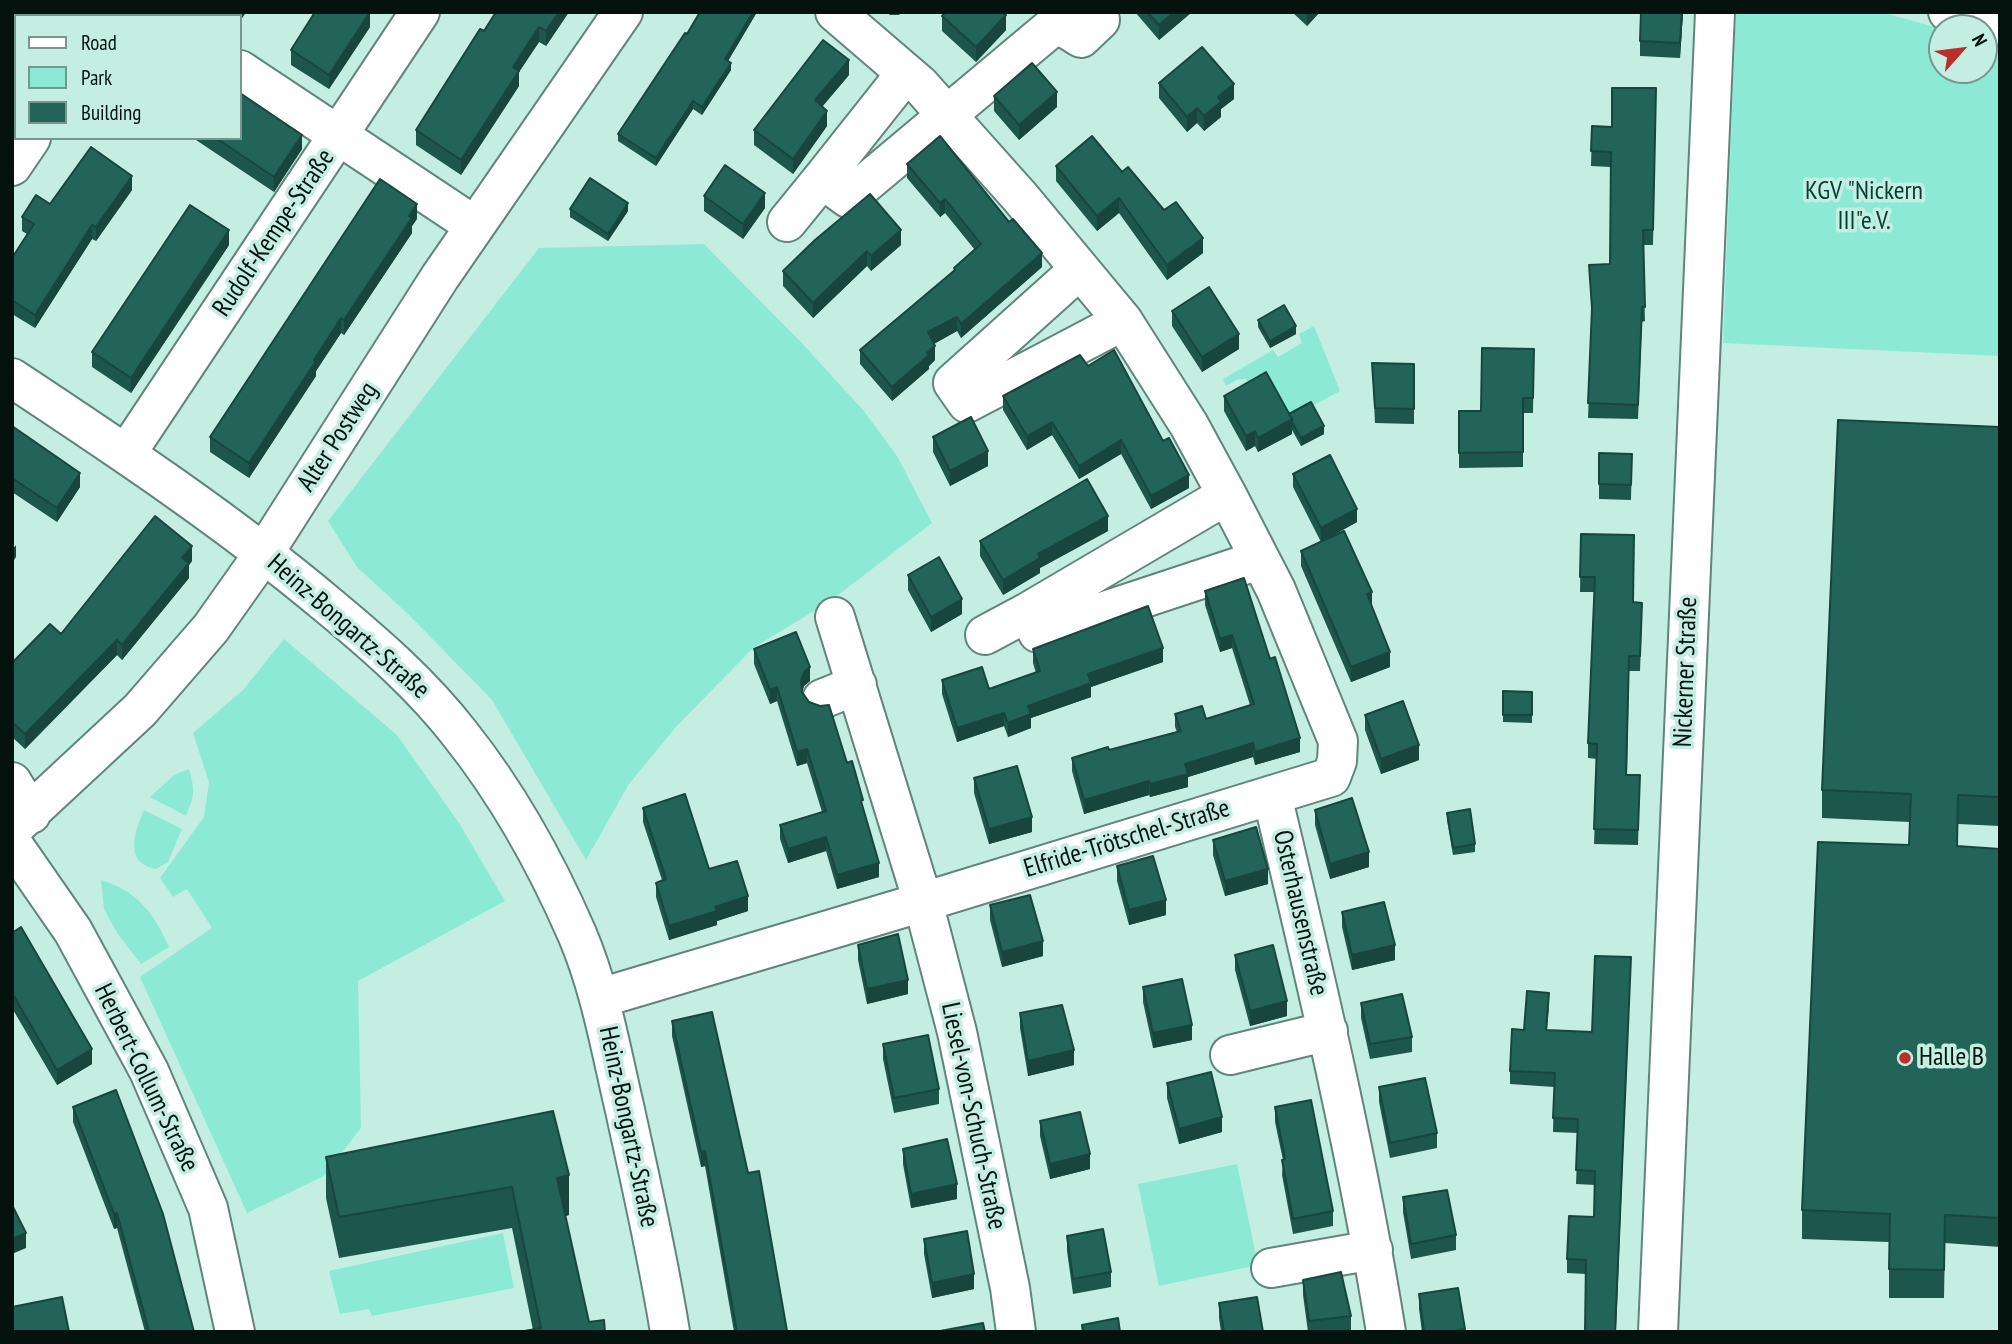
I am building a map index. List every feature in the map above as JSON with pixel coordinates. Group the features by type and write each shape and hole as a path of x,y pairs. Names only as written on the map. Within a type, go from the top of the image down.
{"street":[{"name":"Rudolf-Kempe-Straße","path":"127,454 420,12"},
{"name":"Alter Postweg","path":"17,817 140,710 211,628 264,553 475,226 623,12"},
{"path":"835,12 920,85 1123,321 1189,425 1259,560 1038,633 1028,612"},
{"path":"822,179 848,198 1064,17 1080,38 1100,20 1094,12"},
{"name":"Nickerner Straße","path":"1658,1332 1715,12"},
{"path":"1948,12 2000,25"},
{"path":"242,71 475,226"},
{"path":"787,222 906,73"},
{"path":"12,166 30,140"},
{"path":"1080,269 953,383 967,404 1123,321"},
{"name":"Heinz-Bongartz-Straße","path":"12,378 127,454 264,553 381,649 423,690 461,734 506,801 544,866 577,935 600,998 661,1276 670,1332"},
{"path":"985,635 1227,495"},
{"name":"Elfride-Trötschel-Straße","path":"600,998 1331,777 1337,761 1338,741 1276,590 1259,560"},
{"path":"835,617 923,902"},
{"path":"822,699 857,685"},
{"name":"Osterhausenstraße","path":"1272,795 1328,1031 1373,1250 1386,1332"},
{"name":"Herbert-Collum-Straße","path":"17,817 72,931 149,1071 208,1208 235,1332"},
{"name":"Liesel-von-Schuch-Straße","path":"923,902 957,1032 1010,1287 1016,1332"},
{"name":"Osterhausenstraße","path":"1230,1055 1328,1031"},
{"path":"1271,1268 1373,1250"}],"green space":[{"name":"KGV \"Nickern III\"e.V.","path":"1736,12 1881,12 1928,25 1928,84 1998,84 2000,45 2000,356 1723,343"},
{"path":"704,244 799,340 863,410 897,456 932,523 829,602 753,648 676,727 629,784 586,860 492,700 409,615 357,567 328,521 539,248"},
{"path":"1314,326 1340,391 1287,420 1245,379 1238,379 1226,386 1223,379 1273,350 1278,357 1302,343 1299,334"},
{"path":"284,639 397,735 459,823 505,901 358,981 361,1128 324,1176 247,1213 140,977 212,928 187,889 173,897 160,878 204,817 209,782 193,733 243,690"},
{"path":"189,769 193,793 186,816 150,797 174,775"},
{"path":"144,810 182,829 168,862 156,869 146,866 135,853 135,836"},
{"path":"101,880 125,890 143,905 169,947 141,964 117,933 104,909"},
{"path":"1237,1164 1258,1265 1159,1286 1138,1184"},
{"path":"503,1233 514,1288 372,1316 369,1309 340,1314 329,1271"}],"building":[{"path":"27,12 87,12 86,14"},
{"path":"315,12 370,12 329,75 291,50"},
{"path":"496,12 559,12 546,31 539,27 513,67 519,71 461,160 416,130 480,29 484,31"},
{"path":"700,12 753,12 725,59 731,63 702,107 693,101 656,158 618,134"},
{"path":"946,12 1003,12 1006,15 976,47 942,16"},
{"path":"1147,12 1174,12 1159,25"},
{"path":"1641,12 1682,12 1680,43 1640,41"},
{"path":"823,40 849,60 815,100 827,111 793,159 754,130"},
{"path":"1202,47 1234,84 1218,97 1221,102 1204,116 1197,108 1187,117 1159,83"},
{"path":"1032,63 1057,92 1019,125 994,96"},
{"path":"1612,88 1656,88 1653,230 1643,230 1645,307 1642,307 1638,405 1588,403 1592,308 1589,265 1610,264 1611,152 1591,151 1592,126 1612,127"},
{"path":"242,94 302,135 274,177 219,140 242,140"},
{"path":"940,136 1009,222 1013,219 1042,253 961,324 957,317 928,332 935,346 927,353 929,355 892,387 860,350 955,270 954,268 981,244 945,199 940,203 907,164"},
{"path":"1092,136 1122,172 1128,167 1164,210 1176,202 1203,238 1167,265 1119,198 1097,216 1056,166"},
{"path":"91,147 132,176 96,227 92,225 35,315 12,300 12,258 34,224 22,217 36,195 50,204"},
{"path":"725,165 765,193 743,224 704,196"},
{"path":"590,178 628,203 608,234 570,209"},
{"path":"380,179 417,204 409,216 412,218 344,320 341,318 249,463 210,437"},
{"path":"870,194 901,230 871,256 867,251 813,303 783,271"},
{"path":"190,205 229,230 131,378 92,352"},
{"path":"1209,287 1239,334 1202,357 1172,311"},
{"path":"1284,305 1296,326 1270,341 1258,320"},
{"path":"1482,348 1534,349 1533,398 1523,398 1523,452 1459,453 1459,411 1481,411"},
{"path":"1114,350 1163,441 1169,438 1189,475 1151,496 1121,440 1079,466 1052,422 1027,436 1003,396 1080,355 1088,366"},
{"path":"1372,363 1414,364 1414,409 1375,408"},
{"path":"1266,372 1292,419 1258,438 1255,431 1246,436 1224,396"},
{"path":"1311,402 1324,426 1301,438 1289,414"},
{"path":"971,417 988,451 950,471 933,437"},
{"path":"1838,420 2000,427 2000,797 1958,795 1957,846 2000,849 2000,1218 1945,1215 1944,1270 1889,1269 1890,1214 1802,1210 1818,842 1909,845 1911,794 1822,790"},
{"path":"12,426 80,473 57,508 12,478"},
{"path":"1599,453 1632,454 1631,485 1599,484"},
{"path":"1330,455 1357,509 1321,528 1293,474"},
{"path":"1087,479 1108,516 1038,554 1040,558 1003,580 980,541"},
{"path":"155,516 192,546 182,558 189,563 122,645 117,640 25,734 12,722 12,663 50,624 61,634"},
{"path":"1344,531 1372,592 1367,594 1390,652 1351,667 1301,551"},
{"path":"1581,534 1634,535 1633,602 1642,603 1640,656 1629,656 1626,775 1640,775 1638,830 1594,829 1597,744 1588,743 1595,577 1580,577"},
{"path":"939,557 962,599 931,617 908,575"},
{"path":"1244,578 1270,659 1275,657 1300,738 1255,752 1253,743 1185,764 1188,774 1150,784 1149,781 1084,800 1072,758 1181,731 1175,714 1202,706 1206,719 1254,704 1232,635 1220,639 1205,591"},
{"path":"1148,606 1163,648 1088,674 1091,683 1028,706 1031,714 1008,723 1004,713 957,728 942,680 982,667 989,689 1040,671 1033,649"},
{"path":"796,632 810,667 804,672 801,681 802,692 809,702 820,706 829,705 847,763 852,761 879,863 837,875 826,837 788,849 780,825 826,811 807,749 797,752 777,687 770,690 754,649"},
{"path":"1503,691 1532,692 1532,715 1503,715"},
{"path":"1403,701 1419,745 1381,759 1365,715"},
{"path":"1017,766 1032,817 989,829 974,778"},
{"path":"685,794 709,869 737,861 748,896 715,907 717,911 669,926 656,883 666,879 643,808"},
{"path":"1352,798 1369,852 1330,864 1315,810"},
{"path":"1470,809 1475,844 1453,848 1447,813"},
{"path":"1256,827 1268,869 1225,881 1213,840"},
{"path":"1153,856 1166,900 1129,910 1117,866"},
{"path":"1030,895 1043,941 1002,952 990,905"},
{"path":"1384,902 1395,945 1352,955 1342,912"},
{"path":"21,927 92,1049 57,1070 12,993 12,933"},
{"path":"898,934 908,980 867,989 858,945"},
{"path":"1273,945 1287,1001 1250,1011 1235,955"},
{"path":"1595,956 1631,957 1615,1332 1585,1332 1586,1260 1567,1259 1569,1216 1594,1217 1595,1171 1576,1170 1578,1119 1553,1118 1555,1073 1510,1071 1512,1029 1524,1030 1527,991 1549,993 1546,1030 1592,1032"},
{"path":"1182,979 1192,1025 1153,1033 1143,987"},
{"path":"1402,994 1412,1037 1370,1044 1361,1003"},
{"path":"1062,1005 1074,1050 1028,1061 1020,1013"},
{"path":"712,1012 748,1173 759,1171 787,1331 737,1332 705,1151 701,1152 672,1021"},
{"path":"928,1035 939,1089 894,1098 883,1044"},
{"path":"1211,1072 1222,1117 1179,1129 1167,1083"},
{"path":"1425,1078 1437,1133 1390,1143 1379,1087"},
{"path":"116,1090 163,1214 194,1332 149,1332 117,1213 114,1214 73,1107"},
{"path":"1311,1100 1333,1211 1293,1219 1275,1107"},
{"path":"553,1111 569,1175 557,1178 589,1322 604,1320 605,1332 519,1332 541,1328 512,1187 339,1217 326,1157"},
{"path":"1080,1112 1090,1154 1050,1164 1040,1121"},
{"path":"947,1139 957,1184 911,1194 903,1149"},
{"path":"1447,1190 1456,1235 1411,1244 1403,1197"},
{"path":"12,1205 26,1233 12,1239"},
{"path":"1103,1229 1111,1272 1073,1279 1067,1236"},
{"path":"967,1231 974,1274 932,1283 924,1239"},
{"path":"1341,1272 1351,1316 1309,1321 1303,1280"},
{"path":"1458,1288 1465,1329 1424,1332 1419,1294"},
{"path":"62,1297 69,1332 12,1332 12,1307"},
{"path":"1257,1297 1263,1332 1224,1332 1219,1303"},
{"path":"1118,1318 1120,1332 1083,1332 1082,1325"},
{"path":"983,1323 985,1332 935,1332"}],"place":[{"name":"Halle B","path":"1905,1058"}]}
